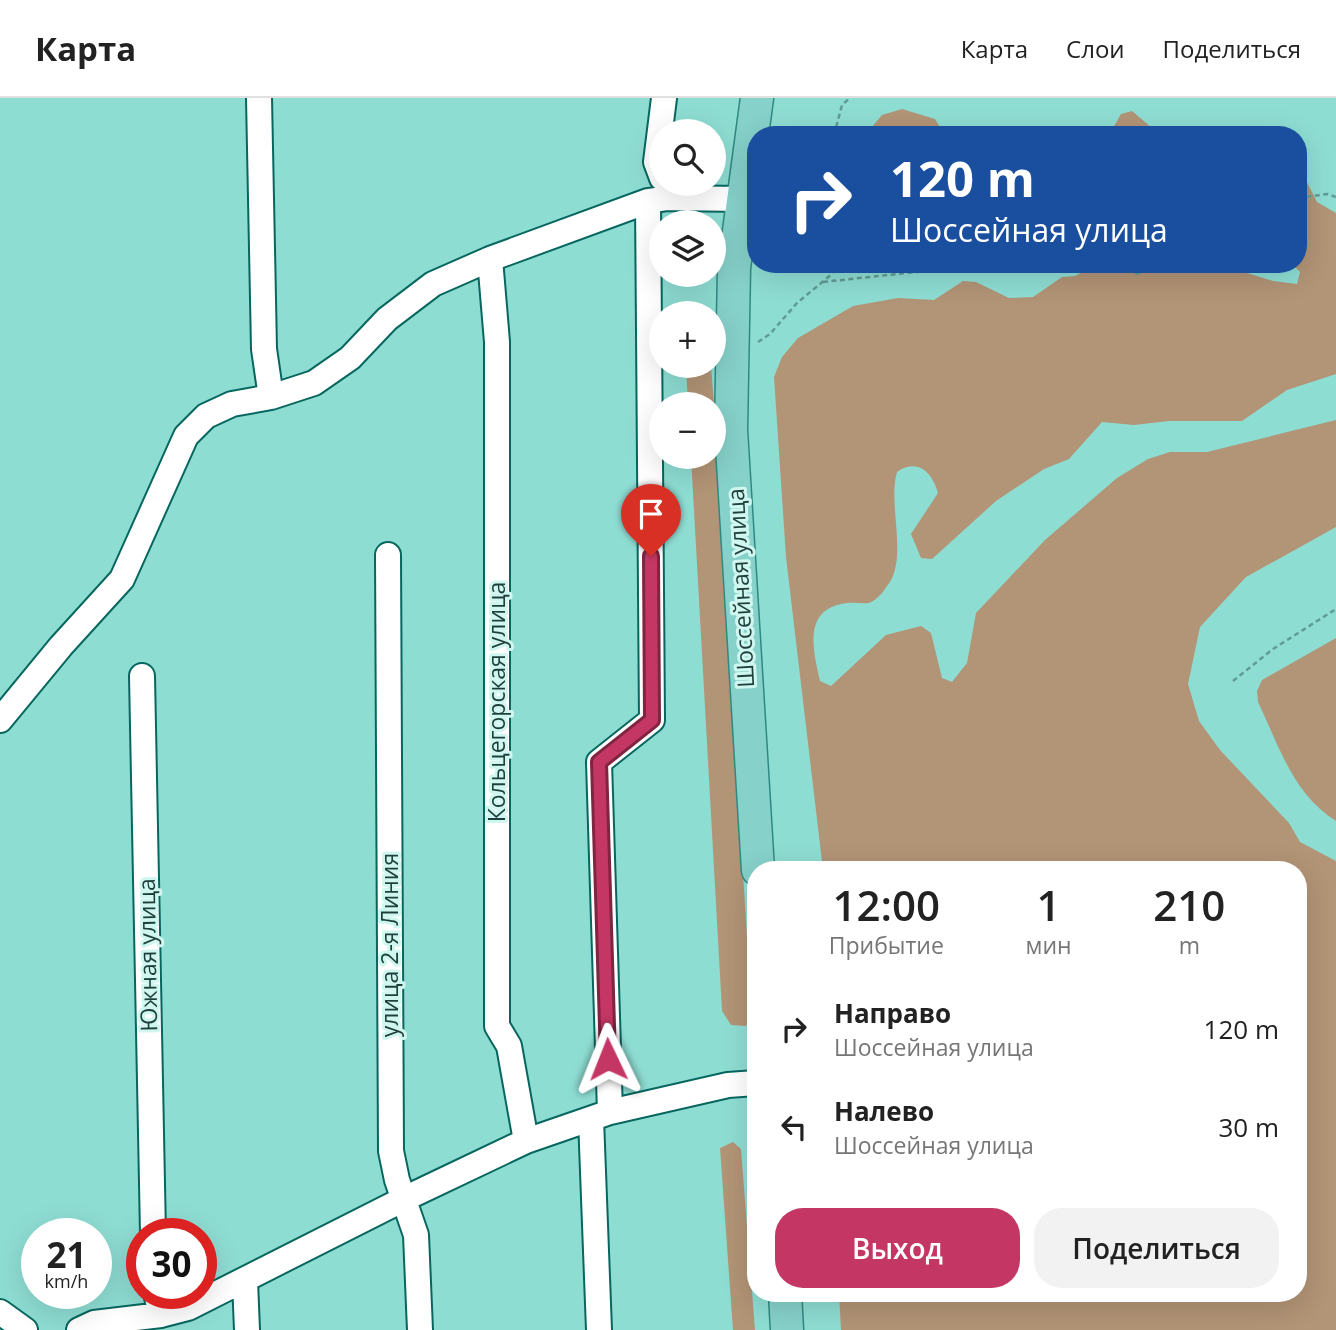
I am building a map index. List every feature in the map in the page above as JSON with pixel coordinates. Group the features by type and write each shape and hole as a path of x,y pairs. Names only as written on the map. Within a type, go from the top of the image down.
{"main road":[{"name":"Шоссейная улица","path":"753,126 757,98"},
{"name":"Шоссейная улица","path":"747,170 734,268 732,430 757,861"},
{"path":"785,1302 787,1330"}],"street":[{"path":"259,98 264,349 271,397"},
{"path":"661,119 664,98"},
{"path":"0,720 61,646 122,579 187,436 206,416 232,404 271,397 314,383 350,358 387,318 433,285 649,194"},
{"path":"599,1330 599,762 652,720 660,196"},
{"path":"715,196 743,199"},
{"name":"Кольцегорская улица","path":"490,259 497,342 497,1026 509,1046 526,1141"},
{"name":"улица 2-я Линия","path":"388,555 391,1151 416,1235 420,1330"},
{"name":"Южная улица","path":"142,676 153,1218"},
{"path":"217,1294 404,1199 526,1141 601,1116 728,1085 747,1084"},
{"path":"245,1281 247,1330"},
{"path":"79,1330 141,1309"},
{"path":"0,1312 25,1330"}],"path":[{"path":"836,126 842,104 850,98"},
{"path":"1307,197 1327,194 1336,197"},
{"path":"732,348 750,346 769,334 797,303 833,273"},
{"path":"823,282 906,273"},
{"path":"1233,681 1273,649 1336,609"}],"shaded area":[{"path":"902,109 935,119 939,126 873,126 882,115"},
{"path":"1132,111 1150,126 1114,126 1121,114"},
{"path":"1307,183 1317,202 1336,213 1336,374 1287,390 1242,421 1169,421 1134,425 1102,422 1069,459 1044,469 996,501 932,559 921,558 911,534 938,493 932,479 923,469 911,466 897,472 894,498 897,556 891,580 872,601 847,603 823,613 814,632 814,644 820,681 831,686 886,635 921,626 931,633 942,678 952,682 967,663 976,613 1045,540 1117,478 1148,459 1170,452 1207,452 1336,420 1336,527 1246,577 1200,627 1188,684 1199,721 1220,750 1289,823 1300,842 1336,861 1336,1330 841,1330 839,1302 1307,1302 1307,861 822,861 786,557 774,377 782,357 798,338 853,306 898,298 934,300 963,281 976,282 1009,298 1033,297 1062,277 1081,273 1247,273 1273,281 1297,284 1300,273 1307,273"},
{"path":"687,378 712,378 713,392 687,392"},
{"path":"692,469 718,469 747,937 747,1024 731,1025 722,1011"},
{"path":"1336,638 1336,821 1321,810 1298,783 1258,702 1257,691 1262,680"},
{"path":"733,1142 741,1149 747,1227 747,1302 753,1302 755,1330 733,1330 720,1148"}],"route":[{"path":"608,1059 599,762 652,720 651,556"}]}
